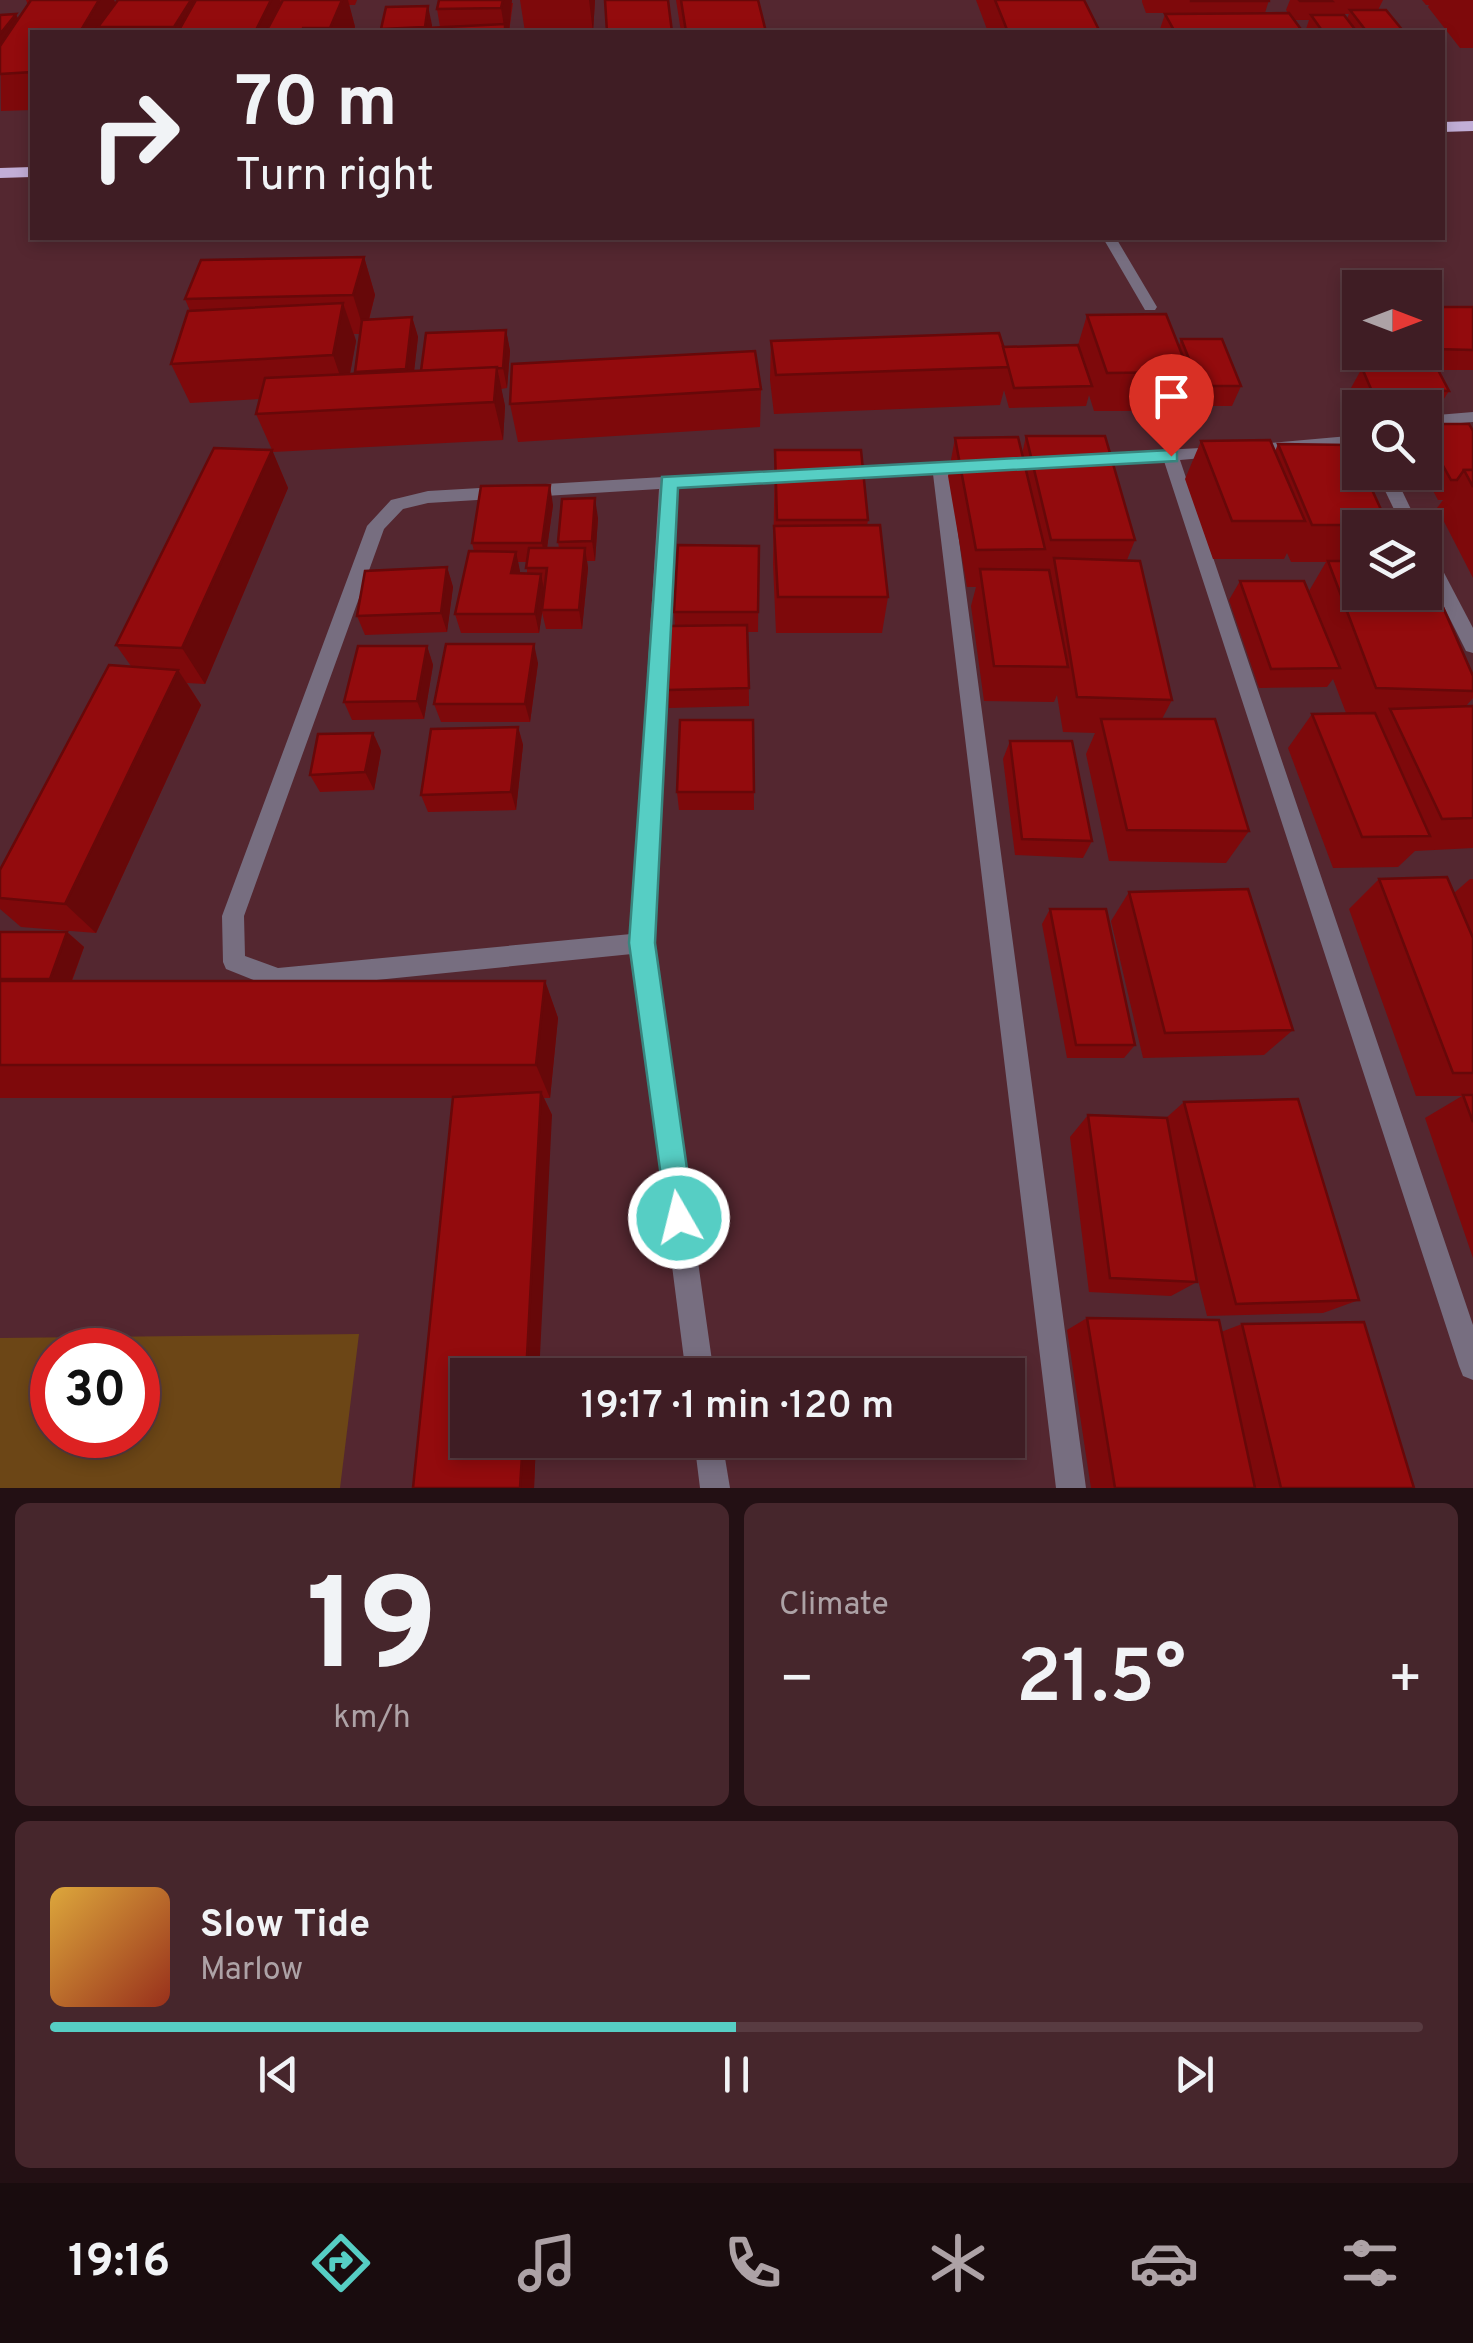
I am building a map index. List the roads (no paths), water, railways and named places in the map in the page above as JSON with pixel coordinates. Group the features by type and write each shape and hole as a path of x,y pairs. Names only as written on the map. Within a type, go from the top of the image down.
{"highway":[{"path":"1445,127 1473,126"},
{"path":"0,173 30,172"}],"street":[{"path":"1111,240 1150,307"},
{"path":"1442,419 1473,417"},
{"path":"1075,461 1342,442"},
{"path":"1171,456 1473,1366"},
{"path":"642,943 278,979 234,962 233,916 376,526 397,504 428,497 998,465"},
{"path":"941,468 1071,1488"},
{"path":"668,482 642,943 698,1358"},
{"path":"1442,585 1473,646"},
{"path":"711,1458 715,1488"}]}
